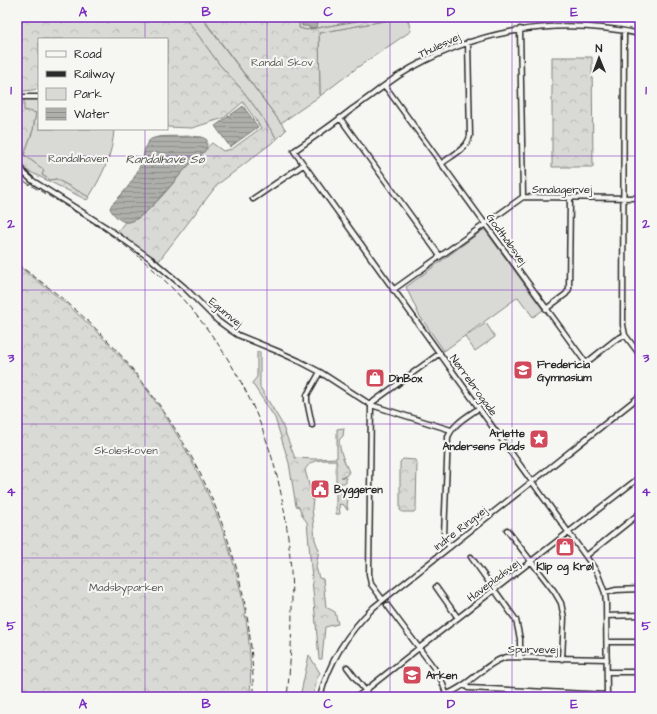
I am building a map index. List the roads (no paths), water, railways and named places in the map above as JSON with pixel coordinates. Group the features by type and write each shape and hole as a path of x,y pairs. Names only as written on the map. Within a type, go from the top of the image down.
{"street":[{"name":"Thulesvej","path":"294,151 398,77 430,58 468,42 494,34 520,29 565,26 592,26 624,30 640,34"},
{"path":"520,29 522,197"},
{"path":"624,30 623,325 625,336 640,355"},
{"path":"441,164 465,146 470,136 468,42"},
{"name":"Godthåbsvej","path":"385,86 586,363 615,340 625,336"},
{"path":"17,97 38,97"},
{"path":"340,118 440,256"},
{"name":"Nørrebrogade","path":"294,151 597,572 605,593 607,696"},
{"name":"Egumvej","path":"17,162 25,174 33,182 125,240 165,270 228,329 238,335 285,354 320,372 371,405 451,430"},
{"path":"253,199 303,164"},
{"name":"Smalagervej","path":"393,290 522,197 640,198"},
{"path":"546,309 569,290 570,198"},
{"path":"383,600 371,584 369,574 371,405 440,353"},
{"path":"312,425 307,395 320,372"},
{"name":"Indre Ringvej","path":"320,697 328,673 341,647 352,630 363,618 383,600 640,396"},
{"path":"450,547 444,539 447,443 451,430 479,408"},
{"name":"Havepladsvej","path":"357,697 418,648 532,562 640,477"},
{"path":"586,556 640,513"},
{"path":"507,530 554,591 561,603 564,618 562,659"},
{"path":"471,558 516,620 520,639 520,656"},
{"path":"436,587 458,618"},
{"path":"605,593 616,590 640,589"},
{"path":"387,605 442,681 447,696"},
{"path":"606,616 640,615"},
{"path":"607,642 640,642"},
{"name":"Spurvevej","path":"447,696 465,686 499,659 506,656 607,660"},
{"path":"347,667 370,697"},
{"path":"607,672 640,672"},
{"path":"465,686 468,688 607,696"}],"water":[{"path":"301,17 321,17 316,27 310,29 308,26 302,26"},
{"path":"243,106 258,127 230,147 215,126"},
{"name":"Randalhave Sø","path":"158,137 202,137 207,140 207,146 204,152 188,166 160,198 142,215 128,222 117,218 110,208 133,179 142,161 148,141"}],"railway":[{"path":"17,177 98,227 144,261 189,307 225,355 253,406 272,460 285,515 291,573 292,634 287,697"},
{"path":"17,264 68,303 114,347 165,414 188,450 224,529 237,570 246,611 252,654 253,697"}],"place":[{"name":"Fredericia Gymnasium","path":"523,370"},
{"name":"DinBox","path":"375,378"},
{"name":"Arlette Andersens Plads","path":"539,439"},
{"name":"Byggeren","path":"320,489"},
{"name":"Klip og Krøl","path":"565,547"},
{"name":"Arken","path":"412,675"}],"park label":[{"name":"Randal Skov","path":"282,62"},
{"name":"Randalhaven","path":"78,158"},
{"name":"Skoleskoven","path":"126,450"},
{"name":"Madsbyparken","path":"126,587"}]}
